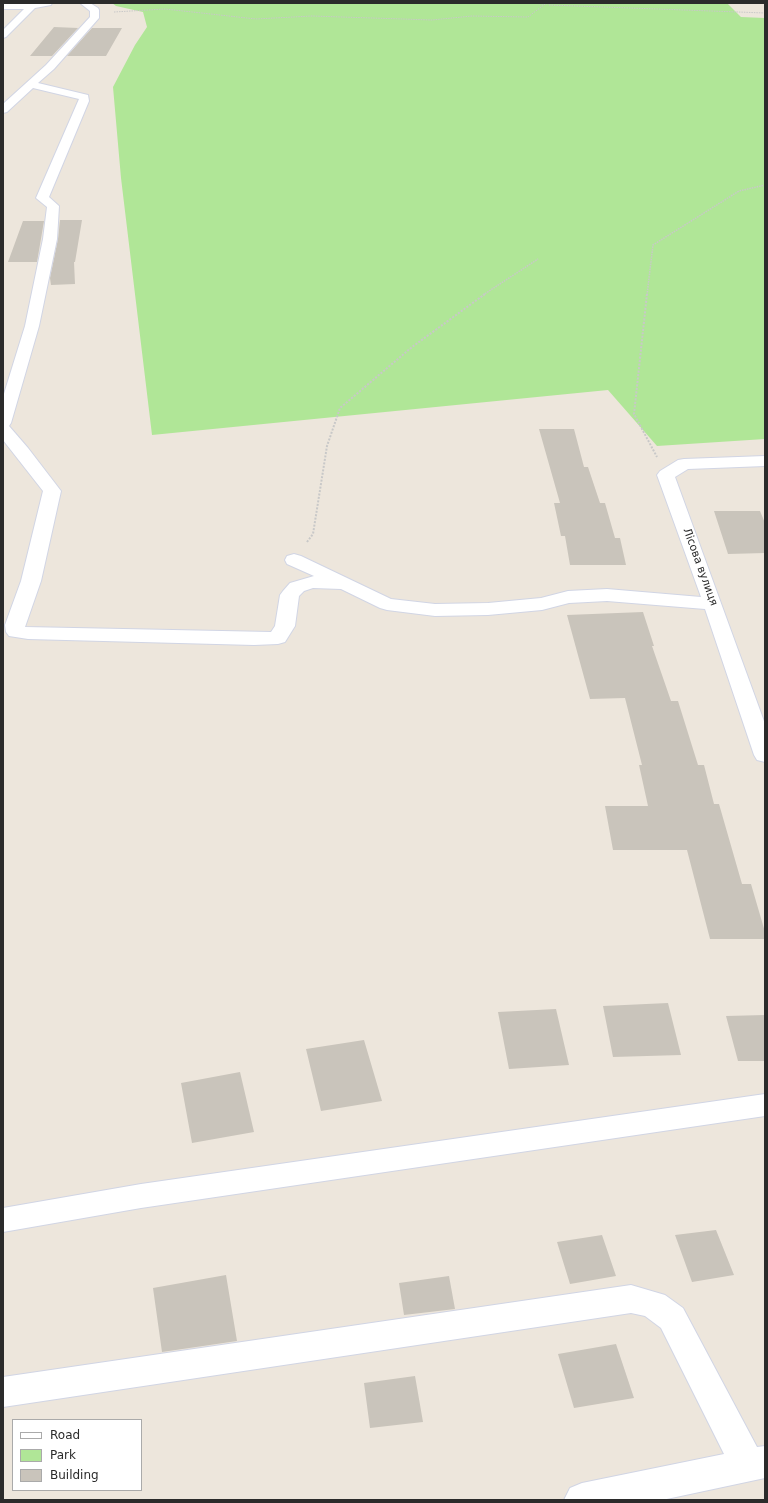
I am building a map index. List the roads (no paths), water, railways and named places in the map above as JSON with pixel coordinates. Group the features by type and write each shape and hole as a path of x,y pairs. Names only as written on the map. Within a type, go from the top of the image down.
{"street":[{"path":"3,6 32,6 48,3"},
{"path":"3,110 32,85 94,18 96,13 95,10 84,3"},
{"path":"3,35 32,6"},
{"path":"3,423 32,326 50,239 53,206 42,198 84,101 84,97 32,85"},
{"path":"3,430 52,491 31,581 15,625 10,631"},
{"name":"Лісова вулиця","path":"765,461 684,464 666,475 713,604 765,755"},
{"path":"294,560 387,604 435,610 496,609 542,604 568,597 607,595 713,604"},
{"path":"10,631 28,633 254,639 278,638 285,626 290,595 297,587 312,582 346,584"},
{"path":"3,1220 141,1196 765,1105"},
{"path":"3,1392 631,1299 654,1305 672,1318 757,1464 582,1500"}]}
